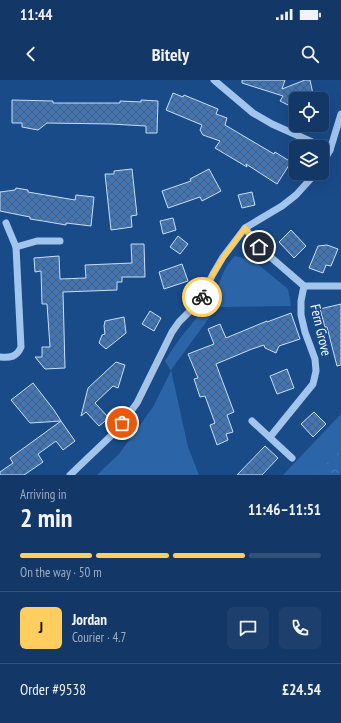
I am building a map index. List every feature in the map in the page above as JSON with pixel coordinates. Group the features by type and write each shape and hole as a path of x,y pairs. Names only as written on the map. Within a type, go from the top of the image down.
{"street":[{"path":"218,81 253,113 272,124 330,150 341,114"},
{"path":"70,475 115,432 137,404 172,332 179,322 198,303 223,258 245,228 287,203 310,180"},
{"path":"0,358 15,356 20,347 16,247 6,223"},
{"path":"245,228 259,247 304,286 341,286"},
{"path":"16,247 37,241 60,241"},
{"name":"Fern Grove","path":"270,437 313,384 316,371 315,359 305,332 301,315 301,301 304,286"},
{"path":"252,421 292,458"}],"green space":[{"path":"235,256 254,261 288,289 291,306 217,307 171,370 188,447 199,475 97,475 119,454 153,407 171,371 165,361 208,302 217,288 228,265"},
{"path":"341,414 341,475 283,475"},
{"path":"341,449 341,475 316,475"}],"building":[{"path":"242,80 285,80 282,89 305,80 310,80 313,92 289,92 289,106 280,101 283,96 242,83"},
{"path":"173,93 183,97 184,95 218,109 216,114 227,118 225,125 274,154 275,152 289,161 289,165 277,184 246,164 247,167 215,148 220,141 203,135 200,130 202,125 166,110"},
{"path":"12,100 53,101 53,103 120,103 120,101 141,102 141,100 158,101 157,133 146,133 146,126 111,124 47,123 38,130 22,127 22,123 12,123"},
{"path":"132,169 137,215 131,216 132,227 111,230 105,174 114,174 114,171"},
{"path":"209,169 221,191 202,201 200,197 168,208 162,191 191,181 190,179"},
{"path":"16,188 28,190 28,192 75,200 76,195 94,197 91,226 66,223 66,225 30,219 30,217 0,211 0,192 15,190"},
{"path":"252,192 255,205 242,208 238,195"},
{"path":"173,218 176,230 163,234 160,221"},
{"path":"291,230 306,246 294,258 279,242"},
{"path":"178,236 188,244 180,254 170,247"},
{"path":"131,244 144,244 145,277 122,277 122,282 117,282 117,290 63,292 65,368 45,369 35,357 42,357 42,347 50,347 47,304 42,304 41,271 35,272 34,258 59,256 60,279 86,278 85,265 132,263"},
{"path":"327,245 338,249 331,266 326,265 323,273 309,268 318,246"},
{"path":"182,264 188,281 164,289 159,272"},
{"path":"341,304 341,365 337,366 327,327 325,327 320,309"},
{"path":"150,311 161,318 154,331 142,324"},
{"path":"291,313 300,339 279,346 276,353 265,348 264,345 216,364 234,412 227,415 233,432 226,434 228,440 217,445 210,425 215,423 205,396 200,397 194,379 198,378 188,354 214,344 208,329 220,324 226,338"},
{"path":"124,317 126,333 106,349 99,343 102,335 105,334 105,321"},
{"path":"116,362 125,365 118,388 113,386 95,403 109,418 99,426 86,412 81,416 88,388"},
{"path":"287,369 294,388 277,394 270,376"},
{"path":"33,383 61,421 30,423 11,400"},
{"path":"314,412 326,424 313,437 301,424"},
{"path":"61,421 75,441 63,450 56,441 38,454 43,462 24,475 0,475 0,472 13,463 10,458"},
{"path":"265,446 278,458 262,475 237,475"}],"way so far":[{"path":"122,423 137,404 172,332 202,297"}],"route":[{"path":"202,297 213,274 245,228 259,247"}]}
